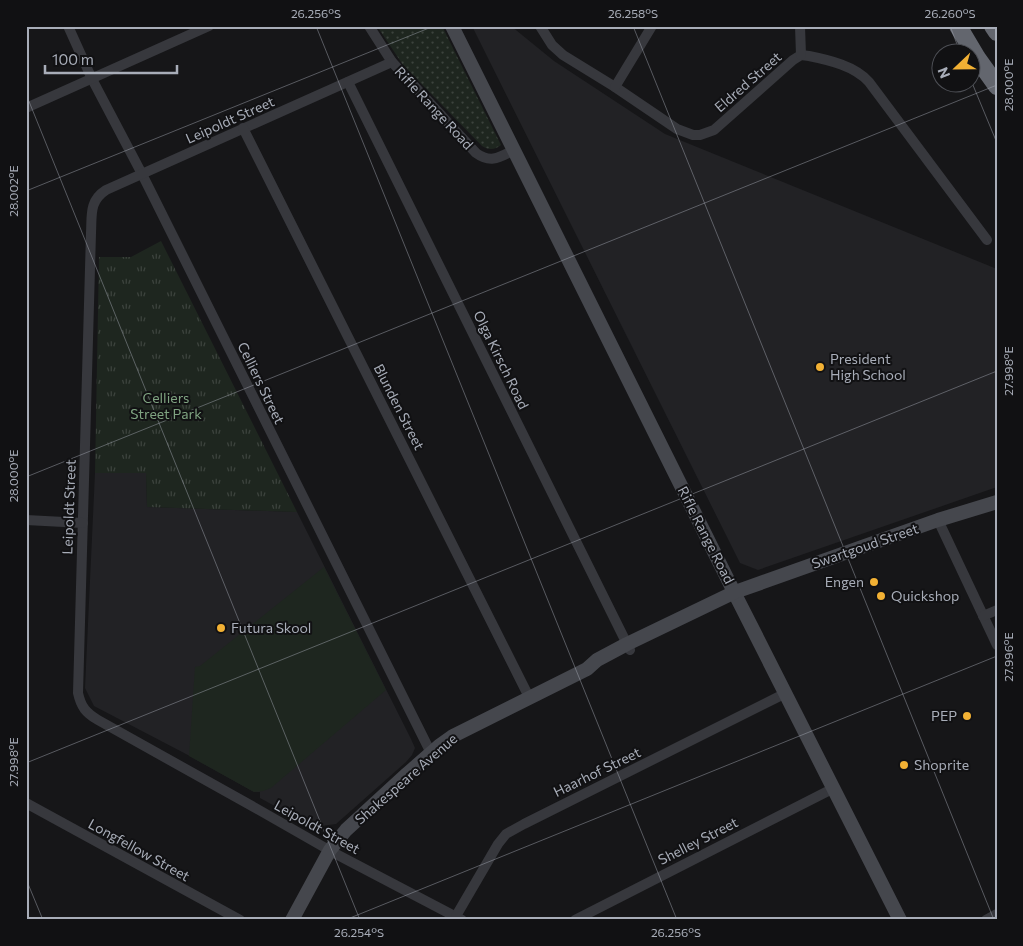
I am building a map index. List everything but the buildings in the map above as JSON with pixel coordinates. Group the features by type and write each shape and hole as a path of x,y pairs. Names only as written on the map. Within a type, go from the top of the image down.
{"highway":[{"path":"958,26 977,58 997,86"},
{"path":"993,26 997,32"}],"main road":[{"name":"Rifle Range Road","path":"452,26 900,920"},
{"name":"Swartgoud Street","path":"736,596 807,573 997,502"},
{"name":"Swartgoud Street","path":"940,524 997,509"},
{"name":"Shakespeare Avenue","path":"292,920 330,850 346,830 431,753 453,736 587,669 598,660 666,632 736,596"}],"street":[{"name":"Celliers Street","path":"68,26 92,79 142,174 431,753"},
{"path":"26,108 209,26"},
{"name":"Rifle Range Road","path":"369,26 392,62 476,154 494,160 514,150"},
{"name":"Eldred Street","path":"540,26 556,49 677,129 700,136 714,130 784,67 801,55 815,57 852,69 864,77 987,240"},
{"path":"614,87 652,26"},
{"path":"800,26 801,55"},
{"name":"Leipoldt Street","path":"392,62 106,190 95,199 92,213 78,694 85,711 98,720 336,854 459,918"},
{"name":"Olga Kirsch Road","path":"348,82 628,647"},
{"name":"Blunden Street","path":"244,128 529,698"},
{"path":"26,520 83,523"},
{"path":"940,524 997,645"},
{"path":"984,616 997,610"},
{"name":"Haarhof Street","path":"459,918 498,844 506,834 786,693"},
{"name":"Shelley Street","path":"574,920 834,788"},
{"name":"Longfellow Street","path":"26,804 232,919"},
{"path":"986,920 997,914"}],"shaded area":[{"name":"President High School","path":"472,26 511,26 554,61 665,134 997,269 997,487 758,570 740,563"},
{"name":"Futura Skool","path":"95,473 146,473 147,507 297,512 415,748 406,762 336,824 313,827 260,798 260,792 254,792 94,706 85,688"}],"green space":[{"path":"377,26 442,26 501,145 492,149 482,146 403,65"},
{"name":"Celliers Street Park","path":"161,241 297,512 147,507 146,473 95,473 99,257 131,257"},
{"path":"324,567 386,690 271,788 254,792 189,756 195,667 200,666"}],"place":[{"name":"President High School","path":"820,367"},
{"name":"Engen","path":"874,582"},
{"name":"Quickshop","path":"881,596"},
{"name":"Futura Skool","path":"221,628"},
{"name":"PEP","path":"967,716"},
{"name":"Shoprite","path":"904,765"}]}
